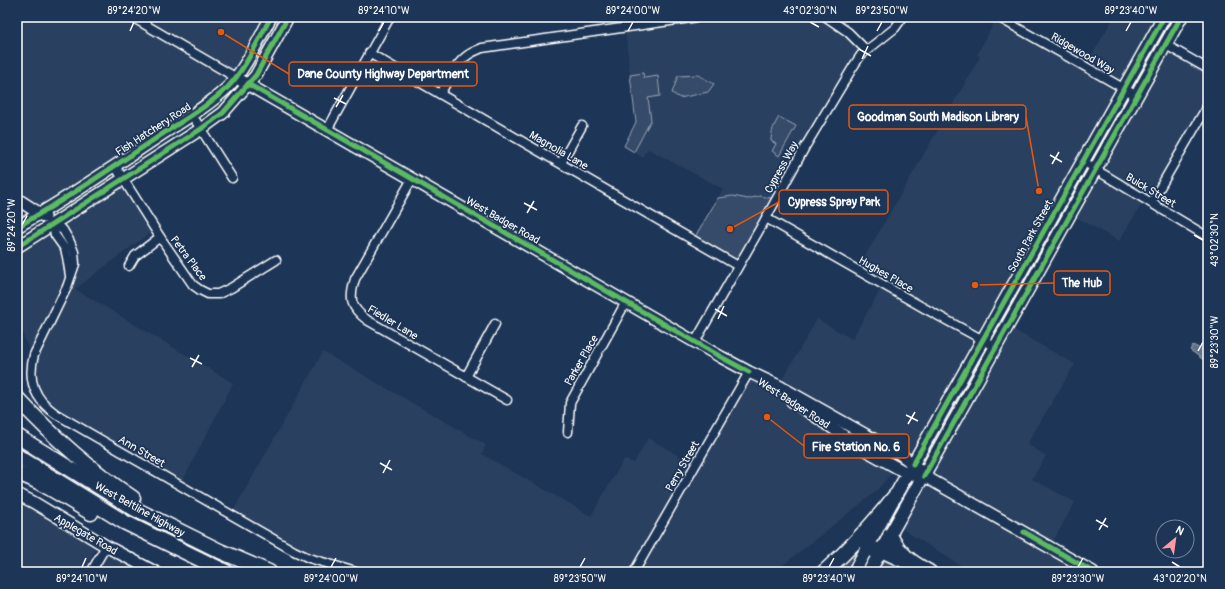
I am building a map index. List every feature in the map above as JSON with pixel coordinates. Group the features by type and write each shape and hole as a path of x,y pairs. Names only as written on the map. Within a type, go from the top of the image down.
{"highway":[{"path":"17,398 52,434 94,470 142,504 220,552"},
{"name":"West Beltline Highway","path":"17,436 135,509 220,552 269,572"},
{"name":"West Beltline Highway","path":"17,456 124,522 226,572"},
{"path":"17,473 28,477 106,522 154,546 219,572"},
{"path":"824,572 862,545 875,521 894,496"},
{"path":"890,535 895,546 904,556 924,569"},
{"path":"815,572 840,551 862,545 881,550 924,569"}],"main road":[{"name":"South Park Street","path":"894,496 1164,17"},
{"path":"868,572 996,348 1166,45 1179,18"},
{"path":"854,572 862,545"}],"street":[{"name":"West Badger Road","path":"132,17 749,372 764,384 809,412 845,437 894,466 910,468 1093,572"},
{"name":"Fish Hatchery Road","path":"17,227 115,166 212,101 229,86 242,67 271,17"},
{"path":"17,247 201,129 223,112 256,75 288,17"},
{"path":"327,130 390,17"},
{"path":"440,94 461,60 469,54 482,48 698,17"},
{"path":"826,17 848,32 866,50"},
{"name":"Cypress Way","path":"695,342 805,147 853,67 866,50 895,28 903,17"},
{"name":"Ridgewood Way","path":"998,17 1137,96"},
{"path":"1166,45 1208,69"},
{"name":"Magnolia Lane","path":"369,54 738,266"},
{"path":"1150,202 1208,105"},
{"path":"192,115 232,178"},
{"path":"561,164 582,126"},
{"name":"Buick Street","path":"1083,161 1208,237"},
{"name":"Petra Place","path":"115,166 160,237 193,285 200,290 208,294 218,294 231,288 276,260"},
{"name":"Fiedler Lane","path":"412,179 355,279 351,293 353,304 358,313 367,320 506,400"},
{"path":"17,199 41,213 52,224"},
{"name":"Hughes Place","path":"766,218 996,348"},
{"name":"Ann Street","path":"52,224 63,230 72,246 75,264 64,293 34,355 31,365 32,382 35,392 41,401 48,409 294,551 309,558 356,572"},
{"path":"129,266 135,256 160,237"},
{"name":"Parker Place","path":"568,432 570,402 626,302"},
{"path":"466,377 495,324"},
{"name":"Perry Street","path":"634,572 749,372"},
{"name":"Applegate Road","path":"17,494 106,546 156,572"},
{"path":"91,572 106,546"}],"shaded area":[{"path":"17,17 271,17 229,86 41,213 17,199"},
{"path":"698,17 826,17 866,50 777,199 759,196 748,199 733,196 718,198 723,189 648,149 642,157 624,146 636,122 625,28"},
{"path":"1114,17 1164,17 913,464 892,473 874,493 774,572 356,572 309,558 231,515 323,352 486,445 482,454 591,516 624,459 634,463 648,438 695,465 749,372 779,386 817,319 852,339 883,285 857,270 980,57 977,55 996,19 1085,67"},
{"path":"1166,45 1208,69 1208,105 1151,203 1145,199 1119,241 1070,214"},
{"path":"643,73 644,78 658,76 660,96 648,98 651,120 634,152 624,146 636,122 630,75"},
{"path":"698,75 714,84 708,92 680,98 672,93 678,76"},
{"path":"779,117 796,126 779,156 772,151 776,144 771,141 773,129"},
{"path":"122,179 155,229 75,289 233,383 180,486 82,429 48,403 39,389 35,373 38,357 30,353 17,319 17,256 25,242"},
{"path":"733,196 748,199 759,196 777,199 738,266 693,240 718,198"},
{"path":"1007,326 1075,364 1027,444 1046,456 1032,479 1075,502 1050,547 1093,572 971,572 896,525"},
{"path":"1193,345 1208,353 1208,358 1207,357 1205,361 1190,350"},
{"path":"17,501 32,508 96,548 83,572 17,572"},
{"path":"860,545 862,546 846,572 834,572"},
{"path":"106,554 150,572 96,572"},
{"path":"884,558 892,559 915,572 876,572"}],"cycle path":[{"path":"17,227 106,172 212,101 228,87 240,71 271,17"},
{"path":"17,247 201,129 223,113 256,75 288,17"},
{"path":"913,464 1164,17"},
{"path":"924,476 1181,17"},
{"path":"248,84 749,372"},
{"path":"1024,532 1093,572"}],"place":[{"name":"Dane County Highway Department","path":"221,32"},
{"name":"Goodman South Madison Library","path":"1039,191"},
{"name":"Cypress Spray Park","path":"730,229"},
{"name":"The Hub","path":"975,285"},
{"name":"Fire Station No. 6","path":"767,417"}]}
